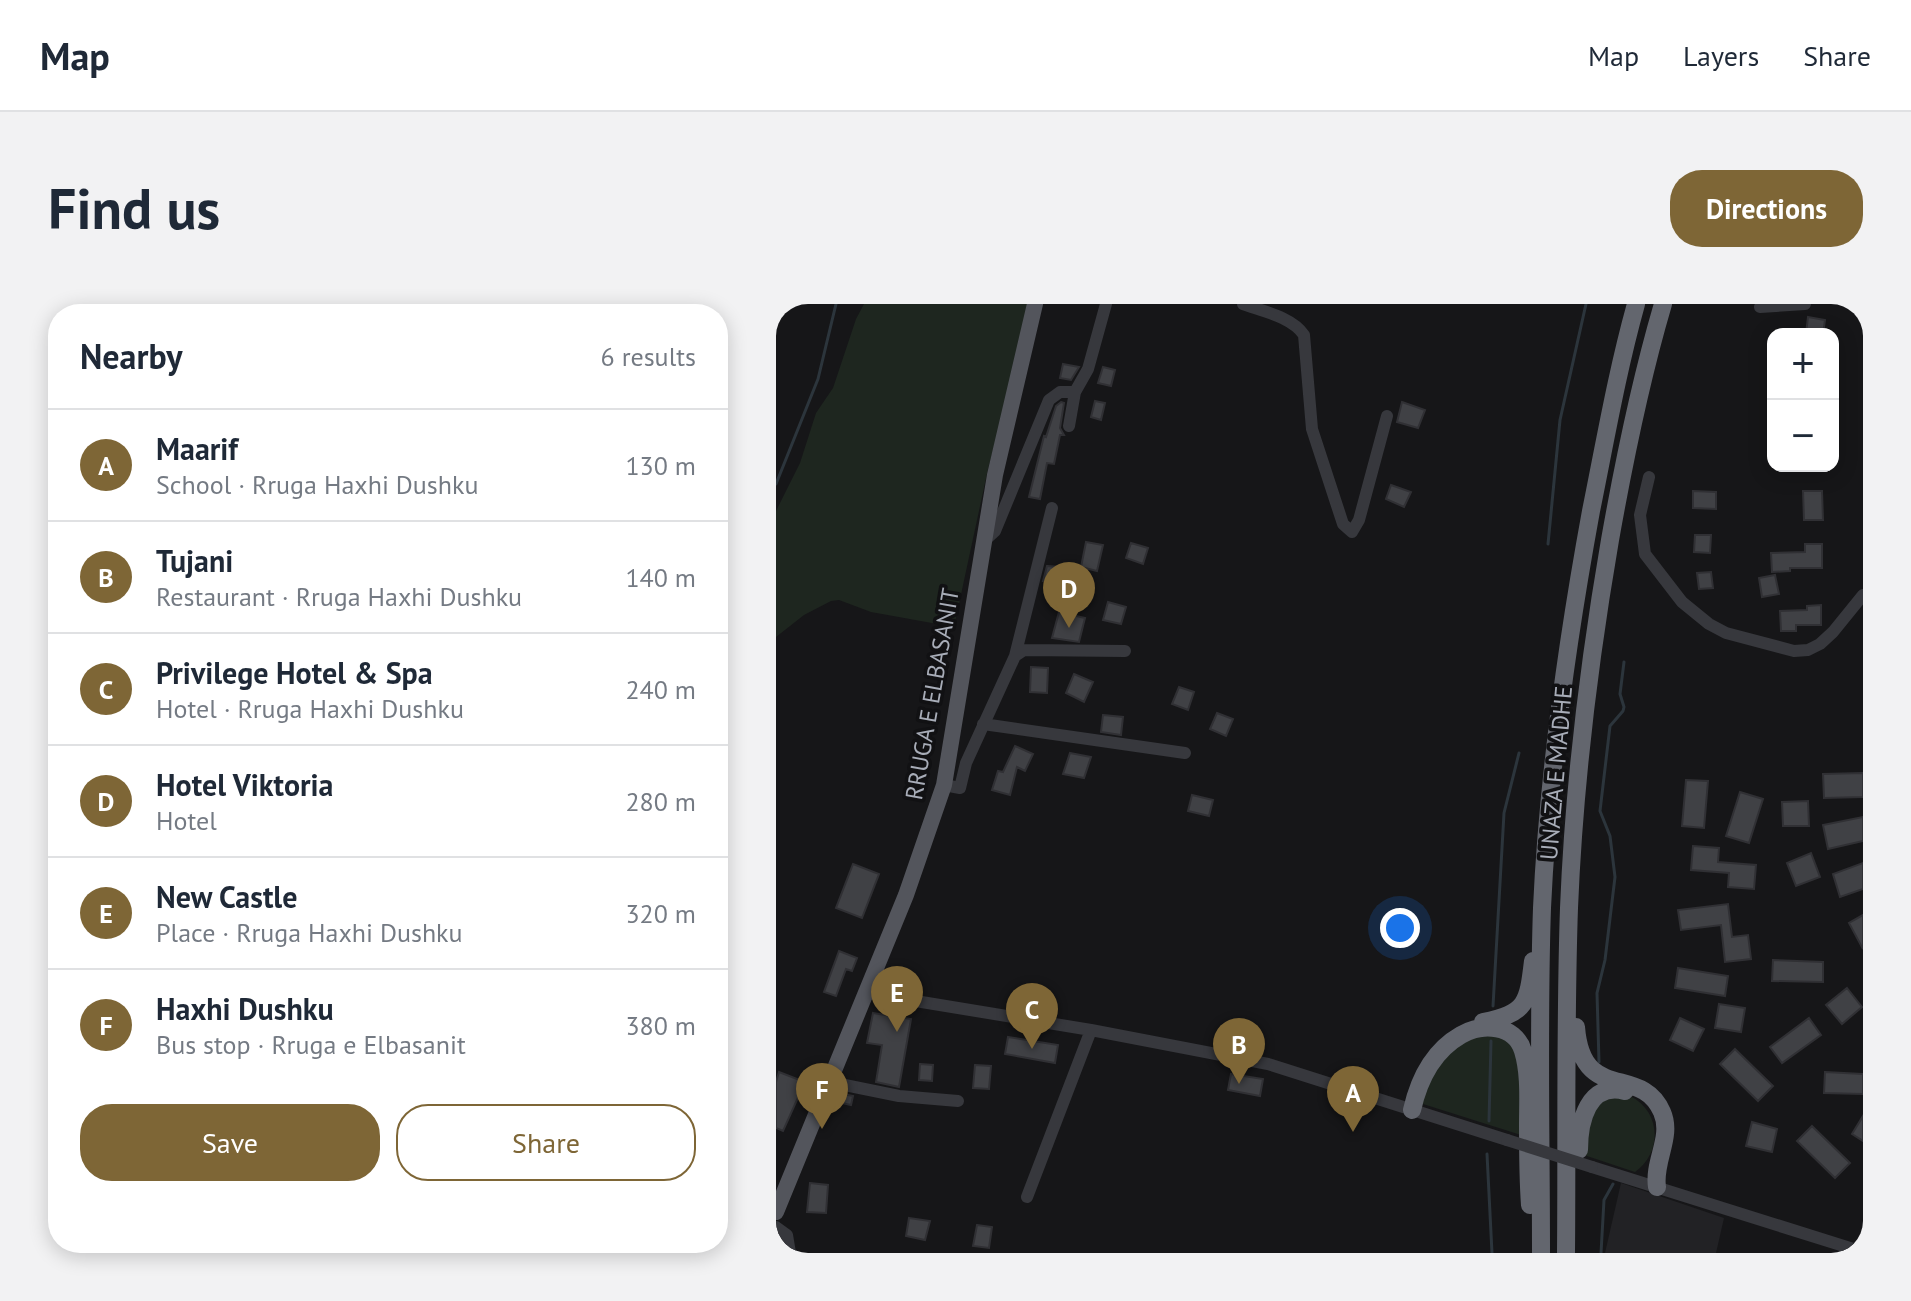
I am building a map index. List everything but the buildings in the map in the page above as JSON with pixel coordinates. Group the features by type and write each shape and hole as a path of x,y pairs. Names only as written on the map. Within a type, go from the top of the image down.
{"highway":[{"name":"UNAZA E MADHE","path":"1541,1253 1542,907 1558,725 1570,624 1622,352 1636,304"},
{"name":"UNAZA E MADHE","path":"1566,1253 1569,907 1578,760 1592,645 1624,464 1646,358 1663,304"},
{"path":"1407,1108 1427,1060 1456,1032 1511,1015 1523,1008 1527,1000 1542,907"},
{"path":"1569,907 1577,1038 1586,1063 1600,1077 1642,1089 1661,1109 1666,1135 1657,1171 1650,1184"},
{"path":"1407,1108 1426,1069 1443,1049 1463,1033 1474,1029 1499,1028 1517,1039 1523,1048 1528,1080 1531,1253"},
{"path":"1578,1253 1579,1131 1588,1106 1603,1091 1619,1089 1638,1096 1648,1102 1659,1122 1650,1184"}],"main road":[{"name":"RRUGA E ELBASANIT","path":"776,1212 919,861 944,785 995,475 1035,304"}],"street":[{"path":"1069,426 1075,392 1088,369 1106,304"},
{"path":"1243,304 1298,326 1304,335 1312,429 1343,524 1352,532 1359,520 1387,416"},
{"path":"1760,307 1805,304"},
{"path":"984,541 995,531 1045,405 1055,393 1075,392"},
{"path":"1649,477 1640,515 1645,554 1682,602 1709,624 1726,633 1794,651 1808,650 1833,632 1863,595"},
{"path":"944,785 960,788 966,763 1015,656 1052,508"},
{"path":"1015,656 1024,650 1125,651"},
{"path":"983,724 1185,753"},
{"path":"867,993 1091,1030 1268,1064 1863,1252"},
{"path":"1027,1197 1091,1030"},
{"path":"830,1082 899,1096 958,1101"},
{"path":"776,1227 787,1235 790,1253"}],"shaded area":[{"path":"864,304 1032,304 988,469 954,627 871,612 839,600 804,615 776,637 776,511 800,463 816,413 833,388"},
{"path":"1501,1034 1518,1051 1521,1135 1423,1104 1424,1084 1461,1040"},
{"path":"1630,1096 1648,1111 1655,1132 1650,1154 1635,1172 1584,1155 1585,1128 1598,1100"},
{"path":"1621,1183 1724,1218 1716,1253 1605,1253"}],"waterway":[{"path":"776,484 818,379 836,304"},
{"path":"1548,544 1560,420 1586,304"},
{"path":"1599,1062 1597,993 1605,960 1615,877 1610,836 1600,811 1610,726 1624,707 1620,694 1624,662"},
{"path":"1493,1006 1504,813 1519,753"},
{"path":"1489,1121 1491,1041"},
{"path":"1487,1154 1492,1253"},
{"path":"1601,1253 1604,1200 1613,1184"}],"place":[{"name":"Hotel Viktoria","path":"1069,628"},
{"name":"New Castle","path":"897,1032"},
{"name":"Privilege Hotel & Spa","path":"1032,1049"},
{"name":"Tujani","path":"1239,1084"},
{"name":"Haxhi Dushku","path":"822,1129"},
{"name":"Maarif","path":"1353,1132"}]}
